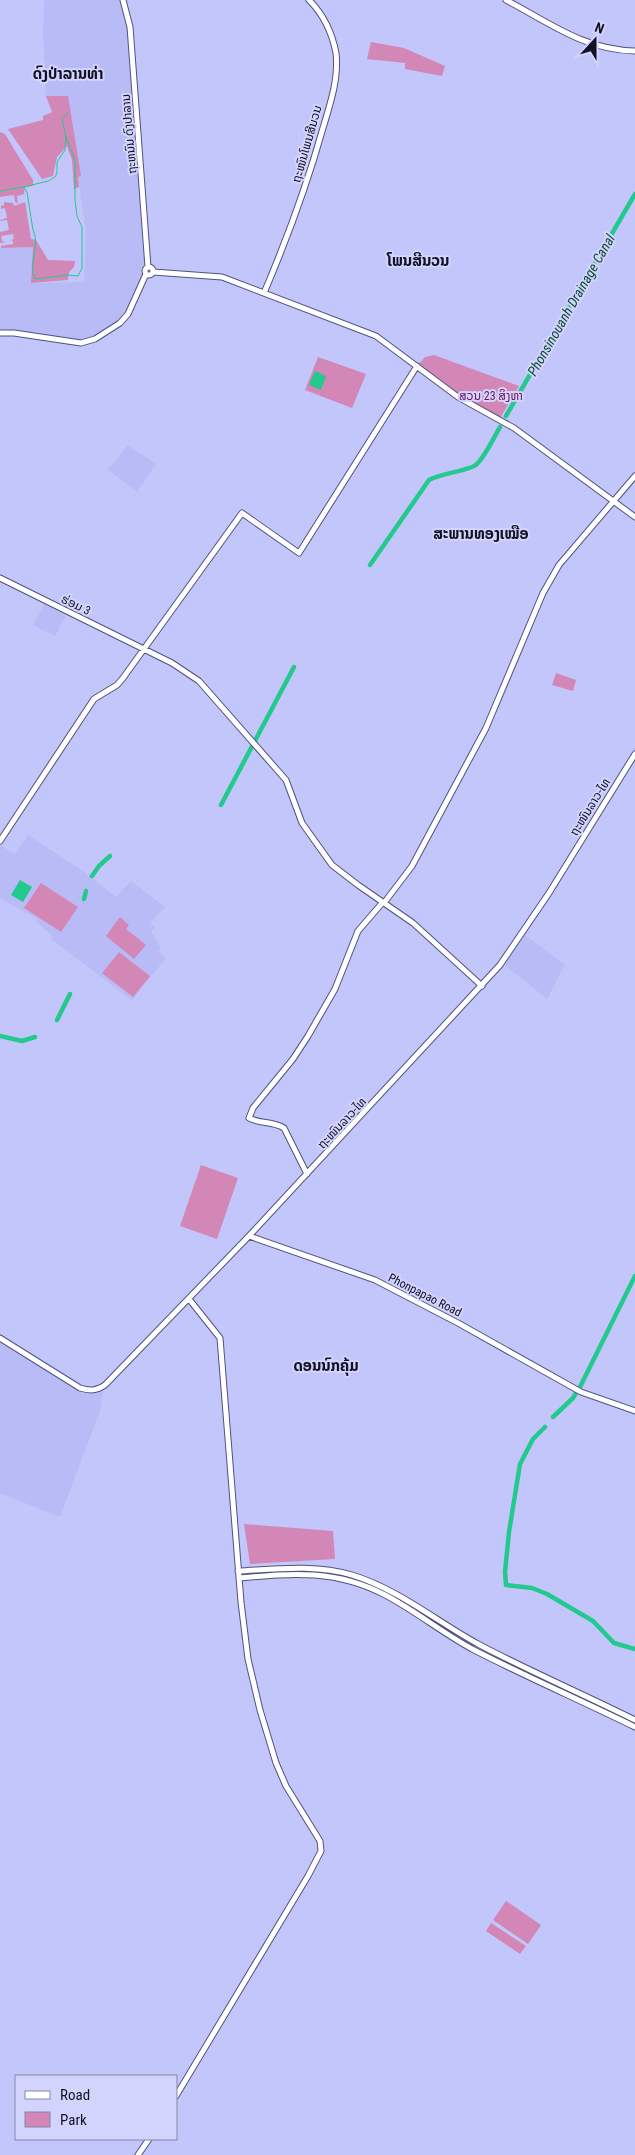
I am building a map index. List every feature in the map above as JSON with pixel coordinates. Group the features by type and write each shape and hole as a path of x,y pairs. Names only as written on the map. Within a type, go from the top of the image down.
{"street":[{"name":"ຖະຫນົນ ດົງປາລານ","path":"124,0 130,27 148,267"},
{"name":"ຖະໜົນໂພນສີນວນ","path":"264,293 307,184 332,97 336,69 336,55 332,35 324,18 309,0"},
{"path":"506,0 589,44 613,50 635,51"},
{"path":"0,333 23,334 81,343 95,339 120,323 128,314 146,274 145,270 148,267 153,272"},
{"path":"146,274 149,275 153,272 222,277 376,336 458,397 507,424 635,517"},
{"path":"0,841 94,699 118,684 242,513 299,553 417,366"},
{"path":"307,1174 284,1128 277,1124 258,1122 249,1118 253,1108 293,1060 308,1036 335,989 358,931 412,866 486,728 553,573 635,476"},
{"name":"ຮ່ອມ 3","path":"0,578 172,663 199,681 289,784 302,823 323,854 349,879 384,902 430,937 482,986"},
{"name":"ຖະໜົນລາວ-ໄທ","path":"0,1338 80,1388 98,1389 118,1372 249,1236 482,986 505,958 549,893 635,754"},
{"name":"Phonpapao Road","path":"249,1236 375,1280 510,1351 579,1391 635,1411"},
{"path":"178,2093 308,1876 322,1848 320,1841 286,1786 268,1741 248,1659 238,1571 220,1338 189,1299"},
{"path":"238,1571 296,1568 333,1571 352,1576 389,1590 426,1614 479,1644 635,1720"},
{"path":"239,1578 295,1573 349,1581 386,1596 473,1650 635,1727"},
{"path":"138,2155 148,2140"}],"shaded area":[{"path":"44,0 125,0 131,25 147,245 145,271 132,306 111,329 81,343 0,331 0,248 33,247 31,283 84,282 86,231 78,177 81,176 46,96 43,33"},
{"path":"315,371 326,376 321,390 309,385"},
{"path":"128,445 156,464 137,492 108,470"},
{"path":"44,604 66,616 55,636 33,625"},
{"path":"28,835 86,873 116,897 131,881 165,907 150,923 155,927 151,931 161,948 158,952 166,958 132,1000 51,939 53,936 36,922 38,919 0,898 0,848 1,846 15,854"},
{"path":"20,880 32,887 23,902 11,895"},
{"path":"525,935 565,965 547,999 505,965"},
{"path":"0,1339 80,1389 104,1387 100,1411 60,1517 0,1493"}],"green space":[{"path":"371,42 404,48 445,66 442,76 405,69 405,63 367,59"},
{"path":"46,96 68,96 81,176 78,177 79,187 74,189 72,160 67,146 57,157 53,176 42,179 8,129 43,120 43,116 52,112"},
{"path":"0,132 5,134 33,180 33,186 25,187 24,194 17,196 18,203 15,202 14,195 0,197"},
{"path":"4,202 13,203 14,206 25,202 31,239 36,240 48,260 75,261 74,267 69,272 68,280 31,283 33,247 1,248 1,246 13,244 13,241 10,240 14,239 13,234 1,236 2,241 6,242 0,243 0,232 9,230 7,220 0,221 7,218 5,208 1,209"},
{"name":"ສວນ 23 ສິງຫາ","path":"434,355 519,386 499,420 480,410 417,366 425,357"},
{"path":"318,357 366,374 352,408 305,390"},
{"path":"556,673 576,680 573,691 552,685"},
{"path":"41,883 78,907 61,932 24,908"},
{"path":"120,917 129,925 126,929 146,945 134,959 106,936"},
{"path":"119,952 150,976 133,997 102,973"},
{"path":"201,1165 238,1178 217,1239 180,1226"},
{"path":"244,1524 333,1531 335,1559 250,1564"},
{"path":"506,1901 541,1925 528,1944 493,1920"},
{"path":"491,1923 526,1946 520,1954 486,1931"}],"waterway":[{"path":"66,137 75,161 75,200 77,216 82,227 82,268 78,276 68,275 35,279 32,268 36,242 27,192 24,187 48,181 55,177 57,162 65,150 66,137 62,119 68,113"},
{"path":"0,191 24,187"},
{"name":"Phonsinouanh Drainage Canal","path":"506,416 635,194"},
{"name":"Phonsinouanh Drainage Canal","path":"370,565 429,480 477,464 500,427"},
{"path":"221,805 294,667"},
{"path":"92,876 110,856"},
{"path":"84,899 86,891"},
{"path":"57,1020 70,994"},
{"path":"0,1036 22,1041 35,1037"},
{"path":"553,1417 573,1398 580,1387 635,1276"},
{"path":"545,1427 533,1439 520,1464 509,1532 505,1572 506,1585 532,1588 547,1594 593,1621 614,1643 635,1649"}],"district":[{"name":"ດົງປ່າລານທ່າ","path":"68,74"},
{"name":"ໂພນສີນວນ","path":"418,261"},
{"name":"ສະພານທອງເໝືອ","path":"481,534"},
{"name":"ດອນນົກຄຸ້ມ","path":"326,1366"}]}
